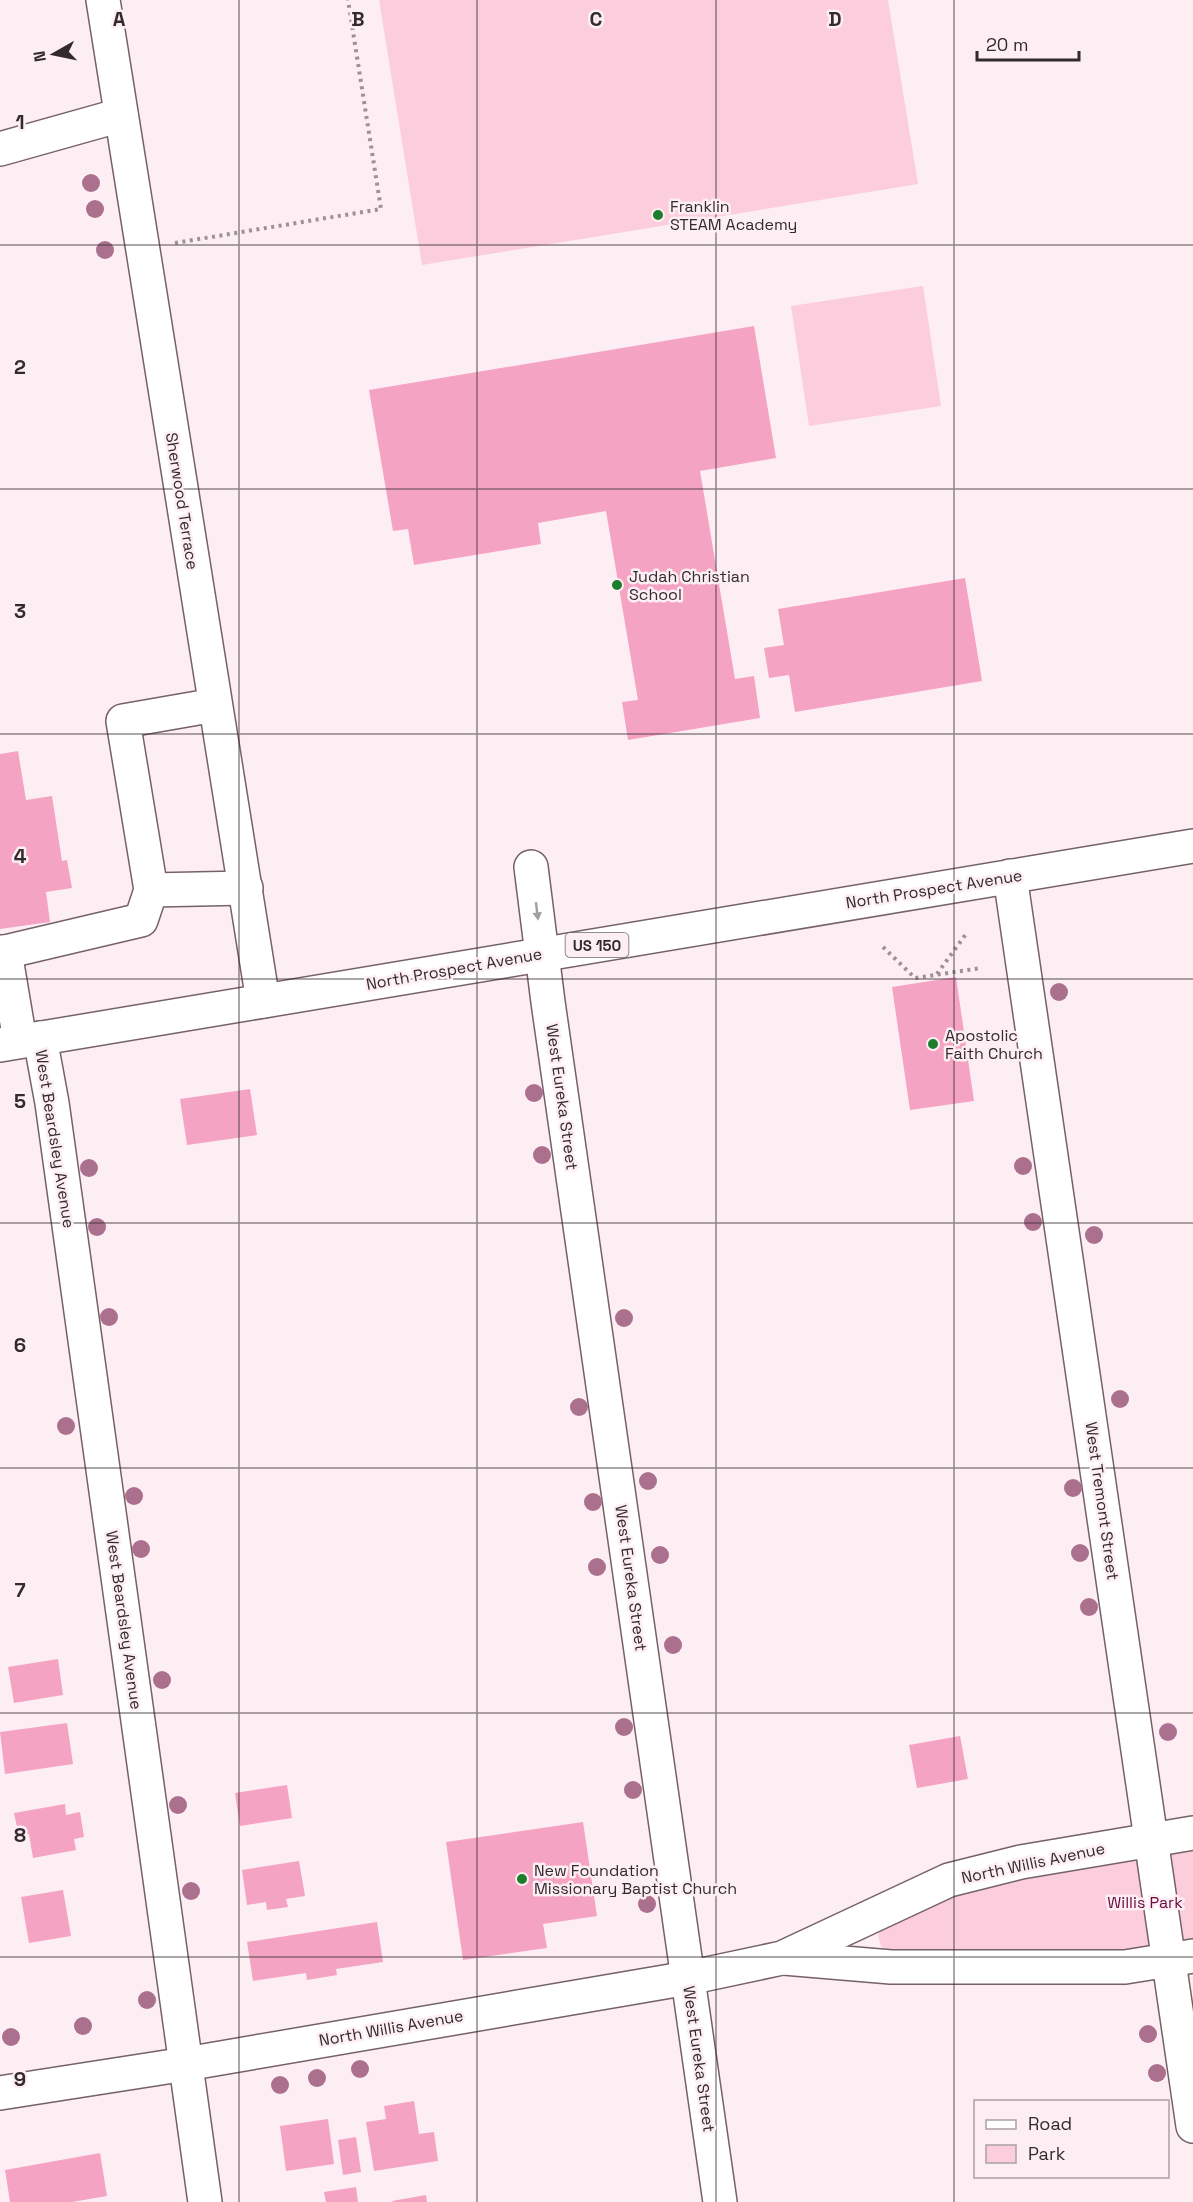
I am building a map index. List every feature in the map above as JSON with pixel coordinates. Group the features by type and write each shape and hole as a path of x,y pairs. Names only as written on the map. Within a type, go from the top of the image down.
{"street":[{"name":"Sherwood Terrace","path":"103,0 263,1001"},
{"path":"0,149 121,116"},
{"path":"2,952 141,920 151,890 123,721 215,705"},
{"name":"North Prospect Avenue","path":"20,1041 1193,846"},
{"name":"West Eureka Street","path":"531,867 720,2202"},
{"name":"West Tremont Street","path":"1010,876 1152,1840 1181,1958 1193,2126"},
{"path":"151,890 246,888"},
{"name":"West Beardsley Avenue","path":"2,952 20,1041 54,1115 205,2202"},
{"name":"North Willis Avenue","path":"0,2093 186,2064 688,1978 782,1958 949,1880 1021,1862 1193,1833"},
{"name":"North Willis Avenue","path":"782,1958 915,1967 1125,1967 1181,1958"}],"path":[{"path":"175,243 381,209 348,0"},
{"path":"936,975 966,934"},
{"path":"883,947 915,978 981,968"}],"green space":[{"name":"Franklin STEAM Academy","path":"379,0 888,0 918,184 422,265"},
{"path":"923,286 941,406 809,426 791,306"},
{"name":"Willis Park","path":"1193,1847 1193,1942 1093,1955 888,1953 881,1946 878,1935 882,1927 951,1895 1030,1876"}],"building":[{"path":"754,326 776,458 700,471 735,679 754,676 760,718 628,740 622,702 638,700 606,511 538,523 541,544 414,565 408,529 393,531 369,390"},
{"path":"965,578 982,681 795,712 789,675 769,678 764,648 784,645 778,609"},
{"path":"18,751 26,800 52,796 62,861 67,860 72,888 46,892 50,922 0,929 0,754"},
{"name":"Apostolic Faith Church","path":"956,977 974,1101 910,1110 892,987"},
{"path":"250,1089 257,1135 187,1145 180,1099"},
{"path":"58,1659 63,1695 14,1703 8,1667"},
{"path":"67,1723 73,1764 5,1774 0,1732"},
{"path":"960,1736 968,1779 917,1788 909,1745"},
{"path":"287,1785 292,1818 240,1826 235,1793"},
{"path":"65,1804 66,1815 80,1812 84,1837 74,1839 76,1850 33,1858 29,1834 19,1836 14,1813"},
{"name":"New Foundation Missionary Baptist Church","path":"583,1822 597,1916 543,1924 547,1948 463,1960 446,1842"},
{"path":"299,1861 305,1896 286,1899 288,1907 267,1910 266,1902 247,1905 242,1870"},
{"path":"63,1890 71,1936 29,1943 21,1897"},
{"path":"377,1922 383,1962 336,1969 337,1975 307,1980 306,1973 253,1981 247,1942"},
{"path":"414,2101 419,2134 434,2132 438,2161 374,2171 366,2122 386,2119 384,2106"},
{"path":"328,2119 334,2164 286,2171 280,2126"},
{"path":"356,2137 361,2172 343,2175 338,2140"},
{"path":"100,2153 107,2196 72,2202 10,2202 5,2170"},
{"path":"356,2187 358,2202 326,2202 324,2192"},
{"path":"426,2195 427,2202 392,2201"}],"place":[{"name":"Franklin STEAM Academy","path":"658,215"},
{"name":"Judah Christian School","path":"617,585"},
{"name":"Apostolic Faith Church","path":"933,1044"},
{"name":"New Foundation Missionary Baptist Church","path":"522,1879"}]}
